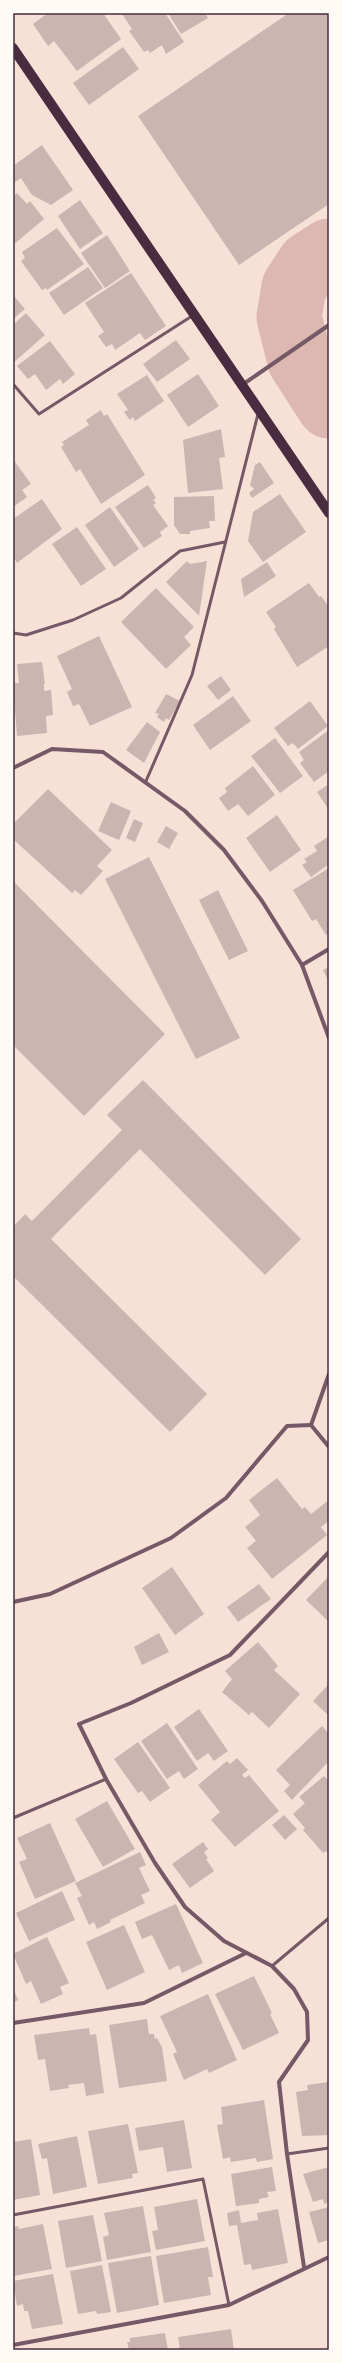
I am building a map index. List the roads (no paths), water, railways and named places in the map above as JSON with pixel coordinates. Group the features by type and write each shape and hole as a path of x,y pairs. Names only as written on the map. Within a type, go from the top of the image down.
{"main road":[{"path":"13,48 329,513"}],"street":[{"path":"242,385 329,325"},
{"path":"13,768 52,749 103,752 146,781 185,811 224,850 262,901 302,965 329,1038"},
{"path":"302,965 329,949"},
{"path":"311,1425 329,1374"},
{"path":"311,1425 329,1448"},
{"path":"13,1602 50,1594 171,1538 226,1498 288,1426 311,1425"},
{"path":"304,2267 287,2154 279,2082 308,2040 307,2012 294,1989 272,1966 224,1941 185,1908 155,1863 106,1779 79,1724 130,1703 230,1655 329,1552"},
{"path":"13,2023 144,2003 246,1953"},
{"path":"13,2345 229,2305 304,2267 329,2257"}],"lane":[{"path":"13,384 39,414 194,315"},
{"path":"146,781 192,675 259,410"},
{"path":"13,633 26,635 73,620 121,598 180,551 225,542"},
{"path":"13,1818 106,1779"},
{"path":"272,1966 329,1918"},
{"path":"287,2154 329,2148"},
{"path":"13,2215 203,2179 229,2305"}],"waterway":[{"path":"329,251 309,264 294,287 289,317 300,361 329,406"}]}
